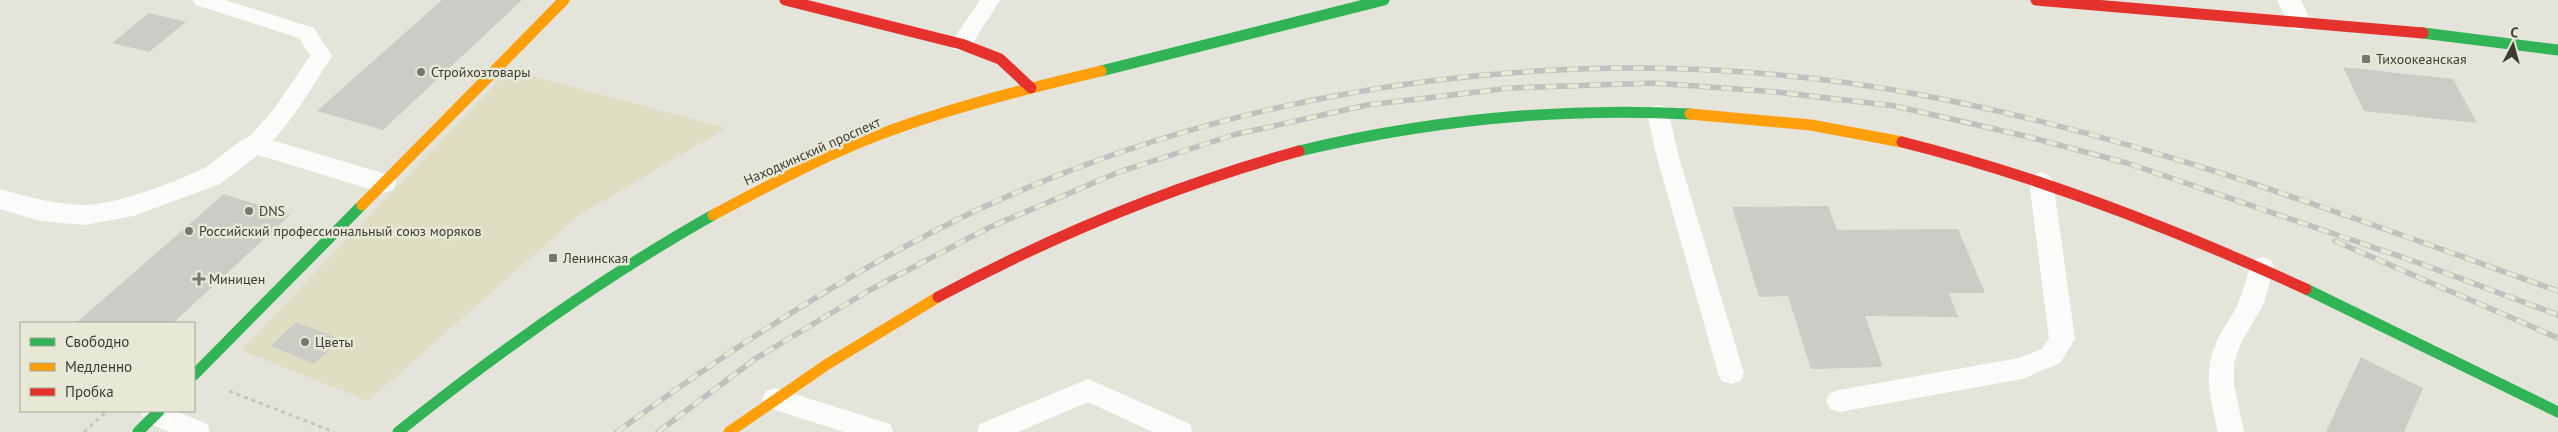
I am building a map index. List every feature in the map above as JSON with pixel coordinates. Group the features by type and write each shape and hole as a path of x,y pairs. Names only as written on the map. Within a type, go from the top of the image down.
{"street":[{"path":"195,374 564,0"},
{"path":"785,0 961,44 1000,59 1031,88"},
{"name":"Находкинский проспект","path":"398,432 482,364 585,293 695,225 782,178 864,142 954,110 1031,88 1384,0"},
{"path":"2036,0 2298,22 2502,42 2558,50"},
{"path":"2289,0 2298,22"},
{"path":"729,432 775,399 909,312 1038,244 1140,200 1258,161 1382,132 1498,117 1615,109 1788,122 1853,132 1969,159 2041,181 2262,267 2558,412"},
{"path":"0,199 40,211 84,214 133,206 211,177 254,144 383,183"}],"lane":[{"path":"203,0 307,33 321,56 282,114 254,144"},
{"path":"961,44 990,0"},
{"path":"1658,113 1667,154 1731,373"},
{"path":"1839,400 2022,368 2051,356 2062,339 2041,181"},
{"path":"2231,432 2221,384 2221,364 2228,344 2251,303 2262,267"},
{"path":"990,432 1088,390 1180,432"},
{"path":"775,399 880,432"},
{"path":"151,419 197,432"}],"path":[{"path":"220,387 334,432"},
{"path":"84,432 106,412"}],"green space":[{"path":"509,70 726,128 578,216 368,401 241,350"}],"building":[{"path":"442,0 522,0 383,130 317,111"},
{"path":"149,13 186,22 149,52 112,43"},
{"path":"2343,67 2453,79 2477,123 2364,111"},
{"path":"224,194 290,215 174,322 77,322"},
{"path":"1828,206 1837,230 1958,229 1985,293 1949,293 1958,317 1865,316 1883,367 1811,369 1788,296 1759,297 1732,207"},
{"path":"296,322 340,339 314,364 271,346"},
{"path":"2361,357 2423,388 2404,432 2326,432"}],"railway":[{"path":"617,432 703,370 837,285 929,234 977,210 1087,164 1201,127 1319,99 1438,80 1558,70 1679,69 1798,77 1916,94 1998,111 2080,132 2241,180 2400,234 2558,291"},
{"path":"658,432 755,359 868,291 990,227 1119,172 1233,135 1367,105 1511,88 1654,83 1777,92 1895,106 2025,136 2127,163 2419,263 2558,315"},
{"path":"2335,241 2558,338"}],"traffic: fast":[{"path":"1101,71 1384,0"},
{"path":"2423,33 2558,50"},
{"path":"1299,151 1395,130 1493,116 1592,111 1690,114"},
{"path":"195,374 362,205"},
{"path":"398,432 550,316 630,263 713,215"},
{"path":"2306,289 2558,412"},
{"path":"138,432 158,412"}],"traffic: slow":[{"path":"362,205 564,0"},
{"path":"713,215 825,158 892,130 980,101 1101,71"},
{"path":"1690,114 1811,125 1902,142"},
{"path":"729,432 826,365 938,297"}],"traffic: jam":[{"path":"785,0 961,44 1000,59 1031,88"},
{"path":"2036,0 2423,33"},
{"path":"1902,142 1954,155 2057,186 2158,224 2306,289"},
{"path":"938,297 1025,252 1114,212 1205,179 1299,151"}],"place":[{"name":"Тихоокеанская","path":"2366,59"},
{"name":"Стройхозтовары","path":"421,72"},
{"name":"DNS","path":"249,211"},
{"name":"Российский профессиональный союз моряков","path":"189,231"},
{"name":"Ленинская","path":"553,258"},
{"name":"Миницен","path":"199,279"},
{"name":"Цветы","path":"305,342"}]}
